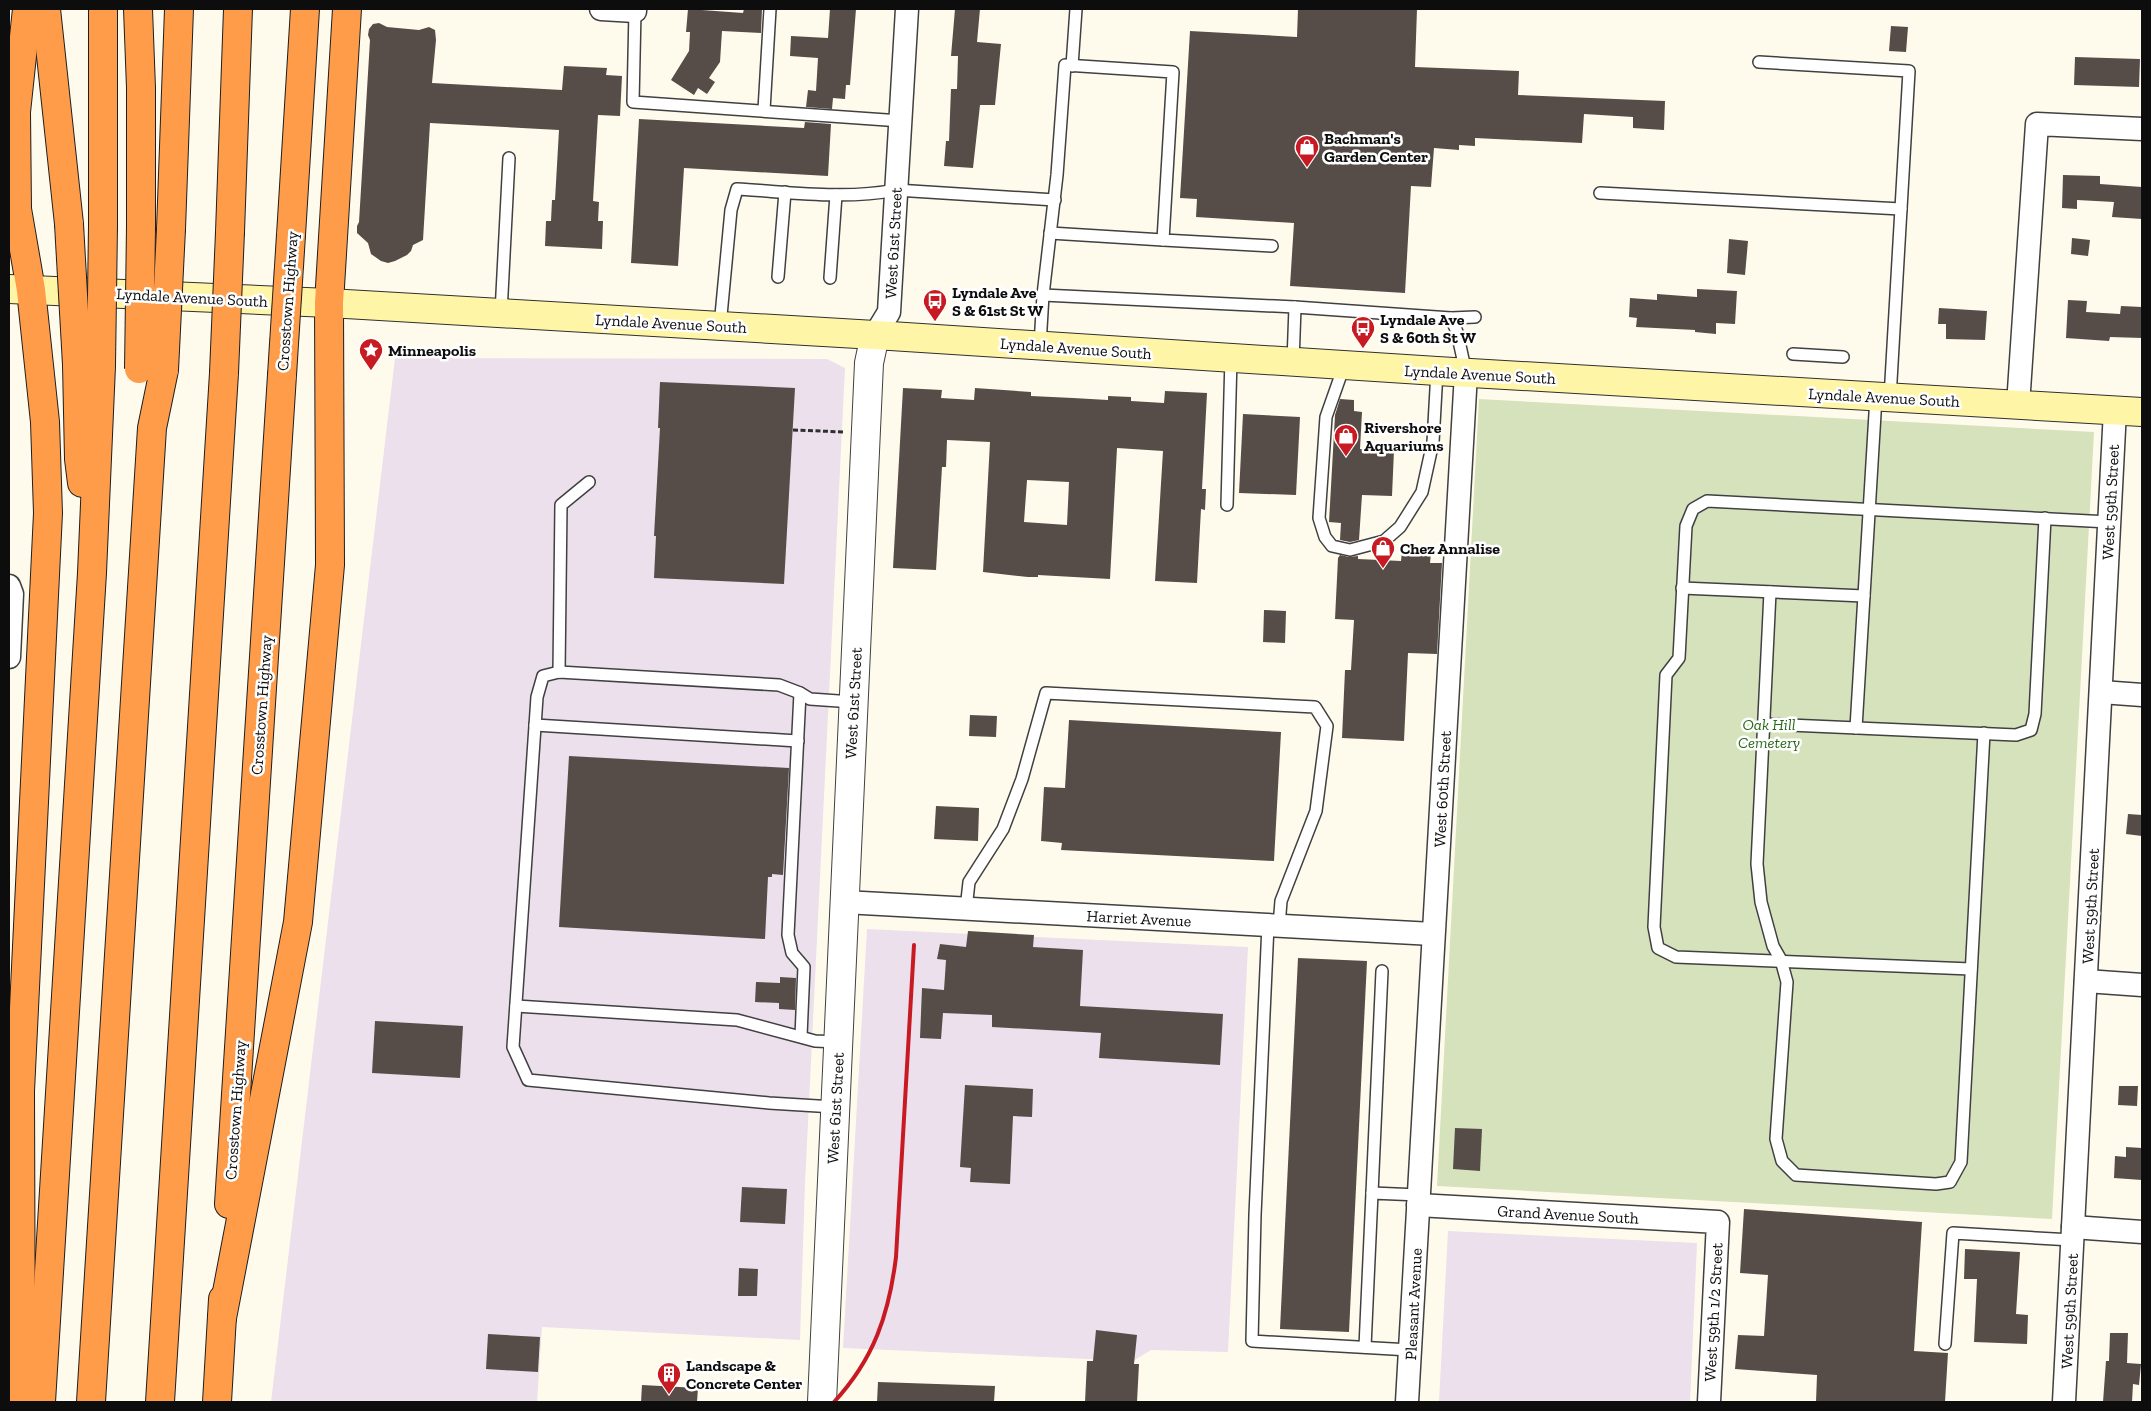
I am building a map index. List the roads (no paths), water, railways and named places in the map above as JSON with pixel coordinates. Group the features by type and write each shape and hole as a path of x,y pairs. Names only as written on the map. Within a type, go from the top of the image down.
{"highway":[{"path":"27,9 16,112 16,190 20,290 45,422 48,513 20,1091 32,1390"},
{"path":"46,9 69,224 89,366"},
{"path":"32,1390 92,573 89,366 104,226 103,9"},
{"path":"92,1392 152,428 151,369 141,227 138,9"},
{"path":"151,369 171,229 179,9"},
{"path":"161,1392 224,373 238,9"},
{"name":"Crosstown Highway","path":"217,1395 305,9"},
{"path":"222,1318 298,922 330,565 329,304 348,10"}],"main road":[{"name":"Lyndale Avenue South","path":"20,290 329,304 875,334 1466,373 2142,412"}],"street":[{"path":"602,9 635,10"},
{"name":"West 61st Street","path":"822,1402 834,1107 870,363 875,334 889,312 907,9"},
{"path":"2018,405 2036,124 2142,129"},
{"name":"West 60th Street","path":"1419,1200 1466,373"},
{"name":"West 59th Street","path":"2064,1402 2115,410"},
{"path":"9,586 12,594 9,657"},
{"path":"2101,692 2142,695"},
{"name":"Harriet Avenue","path":"844,902 1434,934"},
{"path":"2086,981 2142,985"},
{"name":"Grand Avenue South","path":"1419,1200 1718,1222"},
{"name":"Pleasant Avenue","path":"1407,1402 1419,1200"},
{"name":"West 59th 1/2 Street","path":"1709,1402 1718,1222"},
{"path":"2073,1234 2142,1232"}],"lane":[{"path":"764,110 770,9"},
{"path":"1040,345 1043,295 1068,65 1076,9"},
{"path":"635,10 633,102 901,121"},
{"path":"1759,62 1909,71 1901,210 1883,397 1869,508 1856,728"},
{"path":"1068,65 1173,72 1163,240"},
{"path":"500,313 509,158"},
{"path":"720,326 731,210 737,189 836,195 871,195 896,190 1054,200"},
{"path":"778,277 784,192"},
{"path":"1600,193 1901,210"},
{"path":"830,278 836,195"},
{"path":"1050,233 1272,246"},
{"path":"1043,295 1451,318 1475,317"},
{"path":"1293,362 1296,308"},
{"path":"1451,318 1457,332 1466,373"},
{"path":"1793,354 1843,357"},
{"path":"1227,505 1231,358"},
{"path":"1344,365 1326,417 1319,518 1325,537 1332,546 1350,550 1384,541 1400,527 1422,492 1432,442 1437,371"},
{"path":"559,672 561,505 589,482"},
{"path":"1971,969 1676,957 1658,948 1654,927 1666,675 1679,658 1686,526 1693,509 1707,501 2109,522"},
{"path":"1764,724 2016,735 2031,730 2035,714 2045,518"},
{"path":"1682,588 1864,596"},
{"path":"1770,592 1758,864 1761,902 1773,946 1781,960 1786,982 1776,1139 1782,1161 1796,1175 1936,1184 1950,1182 1961,1162 1984,733"},
{"path":"834,1107 768,1103 528,1080 513,1047 534,725 537,697 543,676 559,672 778,685 810,699 853,702"},
{"path":"800,693 788,934 792,953 804,967 801,1036"},
{"path":"966,909 969,882 1003,829 1022,779 1046,693 1315,707 1327,726 1316,811 1281,900 1274,925 1255,1215 1252,1341 1410,1350"},
{"path":"534,725 798,741"},
{"path":"1365,1347 1382,971"},
{"path":"516,1006 737,1020 815,1041 838,1042"},
{"path":"1372,1193 1419,1200"},
{"path":"1945,1344 1953,1233 2073,1234"}],"railway":[{"path":"834,1402 860,1369 869,1352 884,1317 893,1278 896,1257 914,945"}],"place":[{"name":"Bachman's Garden Center","path":"1307,168"},
{"name":"Lyndale Ave S & 61st St W","path":"935,322"},
{"name":"Lyndale Ave S & 60th St W","path":"1363,349"},
{"name":"Minneapolis","path":"371,371"},
{"name":"Rivershore Aquariums","path":"1346,457"},
{"name":"Chez Annalise","path":"1383,569"},
{"name":"Landscape & Concrete Center","path":"669,1395"}],"park label":[{"name":"Oak Hill Cemetery","path":"1769,733"}]}
